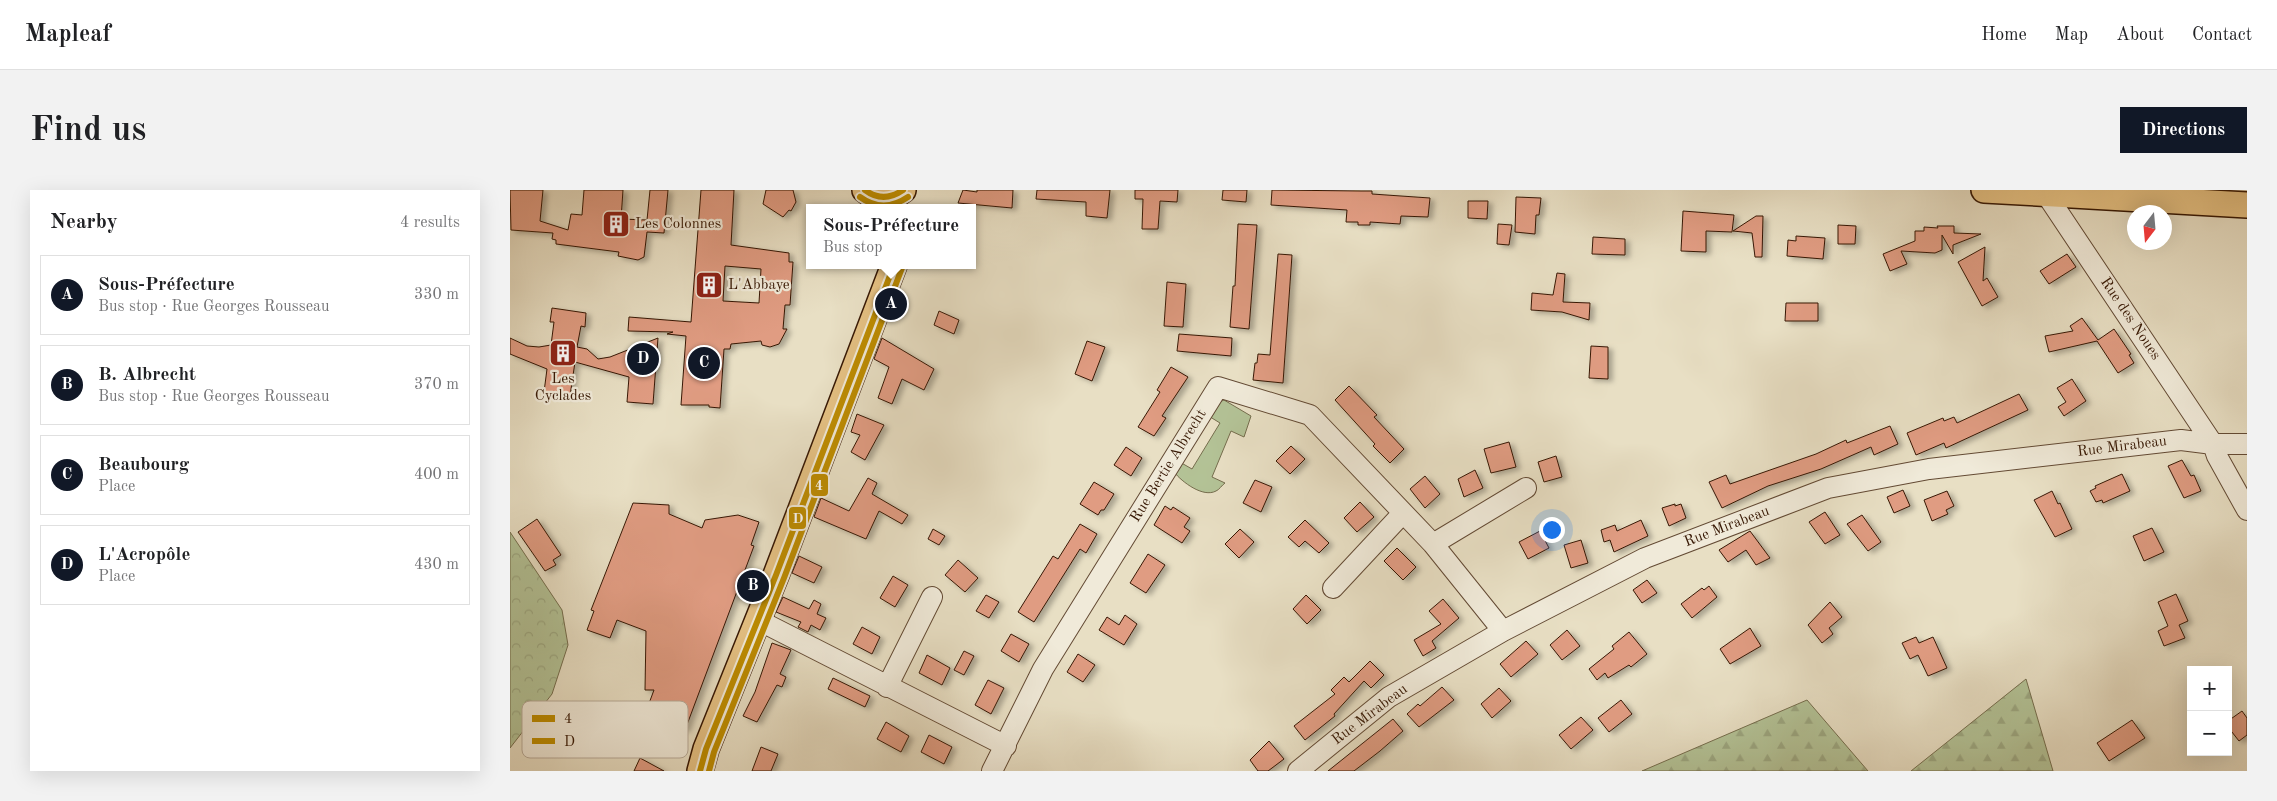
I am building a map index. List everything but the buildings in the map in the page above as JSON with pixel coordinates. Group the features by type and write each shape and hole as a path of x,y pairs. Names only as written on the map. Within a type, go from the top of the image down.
{"main road":[{"path":"1984,190 2247,205"},
{"path":"700,771 706,749 758,620 892,269"}],"street":[{"name":"Rue des Noues","path":"2044,192 2213,444 2217,456 2247,510"},
{"name":"Rue Bertie Albrecht","path":"992,771 1043,668 1218,387 1310,415 1433,544 1503,631"},
{"name":"Rue Mirabeau","path":"1298,771 1389,697 1503,631 1645,558 1828,488 1929,469 2181,440 2213,444 2247,444"},
{"path":"1433,544 1526,488"},
{"path":"1333,588 1403,513"},
{"path":"887,686 932,597"},
{"path":"758,620 1006,746"}],"green space":[{"path":"1224,400 1251,416 1244,437 1231,431 1212,477 1225,483 1218,490 1211,493 1199,491 1187,484 1174,472 1178,461 1192,469 1220,423 1207,415 1217,403"},
{"path":"510,532 562,610 568,645 552,694 547,701 522,701 522,733 510,748"},
{"path":"2026,679 2053,771 1911,771"},
{"path":"1807,700 1868,771 1642,771"}],"transit line":[{"name":"D","path":"865,190 874,195 884,197 903,190"},
{"name":"4","path":"860,197 875,204"},
{"name":"4","path":"893,204 908,197"},
{"name":"D","path":"700,771 706,749 776,575 892,269"},
{"name":"4","path":"709,771 714,752 784,578 902,269"}],"place":[{"name":"Les Colonnes","path":"616,224"},
{"name":"L'Abbaye","path":"709,285"},
{"name":"Sous-Préfecture","path":"891,304"},
{"name":"Les Cyclades","path":"563,353"},
{"name":"L'Acropôle","path":"643,359"},
{"name":"Beaubourg","path":"704,363"},
{"name":"B. Albrecht","path":"753,586"}]}
